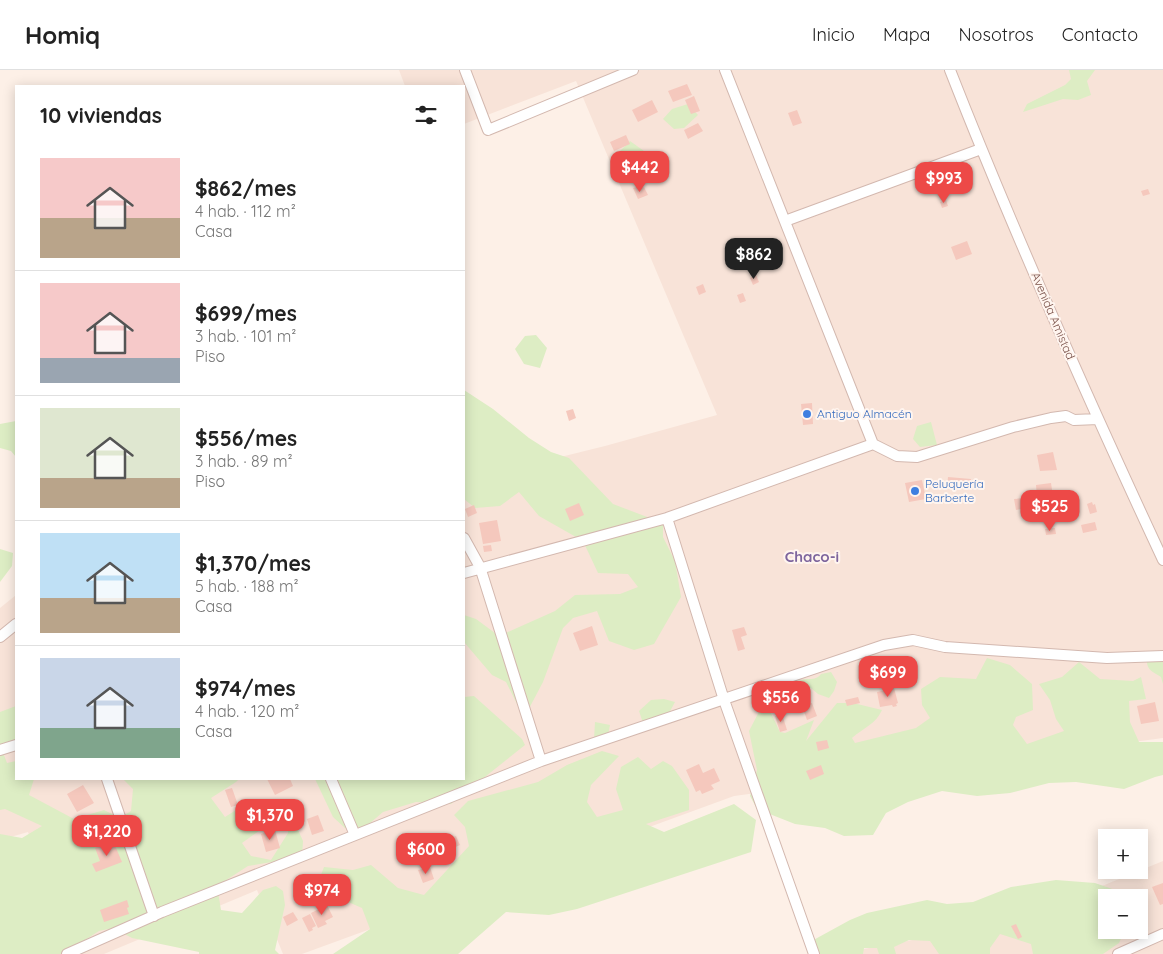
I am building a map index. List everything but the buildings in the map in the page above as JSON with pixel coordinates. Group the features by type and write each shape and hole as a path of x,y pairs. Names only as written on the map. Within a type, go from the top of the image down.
{"street":[{"path":"465,70 488,130 632,70"},
{"path":"725,70 873,444 897,456 917,457 1013,427 1051,418 1066,416 1074,420 1098,419"},
{"name":"Avenida Amistad","path":"950,70 981,149 1098,419 1163,560"},
{"path":"785,221 981,149"},
{"path":"465,573 480,567 667,518 873,444"},
{"path":"667,518 724,700 814,954"},
{"path":"465,540 480,567 541,761"},
{"path":"0,637 15,625"},
{"path":"67,954 154,916 541,761 884,645 913,640 945,646 1107,658 1163,656"},
{"path":"0,750 15,745"},
{"path":"107,780 154,916"},
{"path":"331,780 355,835"},
{"path":"1118,954 1163,934"}],"shaded area":[{"path":"399,70 1163,70 1163,738 734,796 302,954 283,954 257,890 104,954 70,954 28,832 0,840 0,608 15,596 15,780 465,780 465,481 605,446 717,415 576,81 465,124 465,85 405,85"},
{"path":"1163,861 1163,954 837,954 1019,920 1119,879 1148,879 1148,867"}],"green space":[{"path":"1069,70 1095,70 1087,81 1091,95 1078,100 1063,99 1023,112 1027,104 1065,85 1071,79"},
{"path":"688,104 698,115 684,128 674,129 663,119 672,109"},
{"path":"630,141 644,151 642,159 630,164 624,160 620,151"},
{"path":"536,335 547,348 540,368 524,364 515,349 525,336"},
{"path":"465,391 493,409 529,438 551,452 569,458 613,504 663,523 663,537 675,561 681,597 654,644 634,650 609,641 597,611 573,618 563,628 543,682 524,718 506,682 492,675 465,643 465,615 476,619 499,636 555,611 575,595 620,594 638,587 628,574 598,573 583,541 539,516 519,492 500,506 475,508 465,500"},
{"path":"15,421 15,456 11,451 0,448 0,424"},
{"path":"931,422 937,445 920,447 913,439 917,426"},
{"path":"0,549 13,553 12,566 0,582"},
{"path":"1163,656 1163,684 1161,677 1148,666 1147,659"},
{"path":"987,658 1010,665 1032,684 1033,710 1016,717 1013,725 1027,744 1064,731 1056,719 1050,700 1039,684 1062,677 1079,662 1100,679 1133,681 1141,677 1146,699 1129,701 1130,722 1139,742 1163,742 1163,775 1124,789 1076,782 1049,783 1010,793 977,796 942,791 908,802 886,813 873,835 844,836 825,828 795,824 757,809 750,796 757,770 749,731 762,706 767,705 780,732 785,733 814,720 806,741 837,703 853,703 882,710 873,722 852,738 855,743 916,728 930,718 922,705 921,689 940,677 976,679"},
{"path":"831,672 837,682 829,698 807,687 795,708 779,702 771,703 775,691 780,687"},
{"path":"474,696 522,739 525,745 451,804 416,802 383,812 362,830 345,828 333,817 315,780 465,780 465,697"},
{"path":"664,699 675,702 668,715 643,723 639,711 651,700"},
{"path":"15,706 15,744 2,750 7,763 15,761 15,780 34,780 29,795 74,819 104,810 120,818 131,811 133,789 124,780 238,780 211,798 225,817 244,805 266,811 259,831 242,843 251,856 271,860 288,833 290,812 303,841 302,857 248,866 217,886 221,910 242,913 263,890 276,886 283,891 285,905 275,950 279,954 199,954 199,952 132,938 113,928 99,931 63,954 0,954 0,834 22,838 42,826 5,809 0,810 0,712"},
{"path":"595,722 610,725 608,735 594,739"},
{"path":"602,751 619,756 591,785 587,802 597,817 623,810 616,789 621,767 638,757 651,769 663,761 672,766 689,790 689,810 646,824 664,832 734,804 756,820 751,852 577,909 549,915 506,912 458,954 333,954 370,929 362,908 316,888 324,867 353,870 371,865 398,888 424,895 469,846 465,827 454,815 468,801 538,782 567,765"},
{"path":"1056,880 1095,883 1112,889 1098,889 1098,939 1121,939 1119,943 1103,954 1033,954 1031,944 1000,934 990,948 990,954 939,954 930,941 909,940 894,947 896,954 879,954 877,948 864,948 863,954 815,954 808,943 867,913 927,900 947,904 973,902 1011,887"}],"place":[{"name":"Antiguo Almacén","path":"807,414"},
{"name":"Peluquería Barberte","path":"915,491"}],"district":[{"name":"Chaco-i","path":"812,557"}]}
